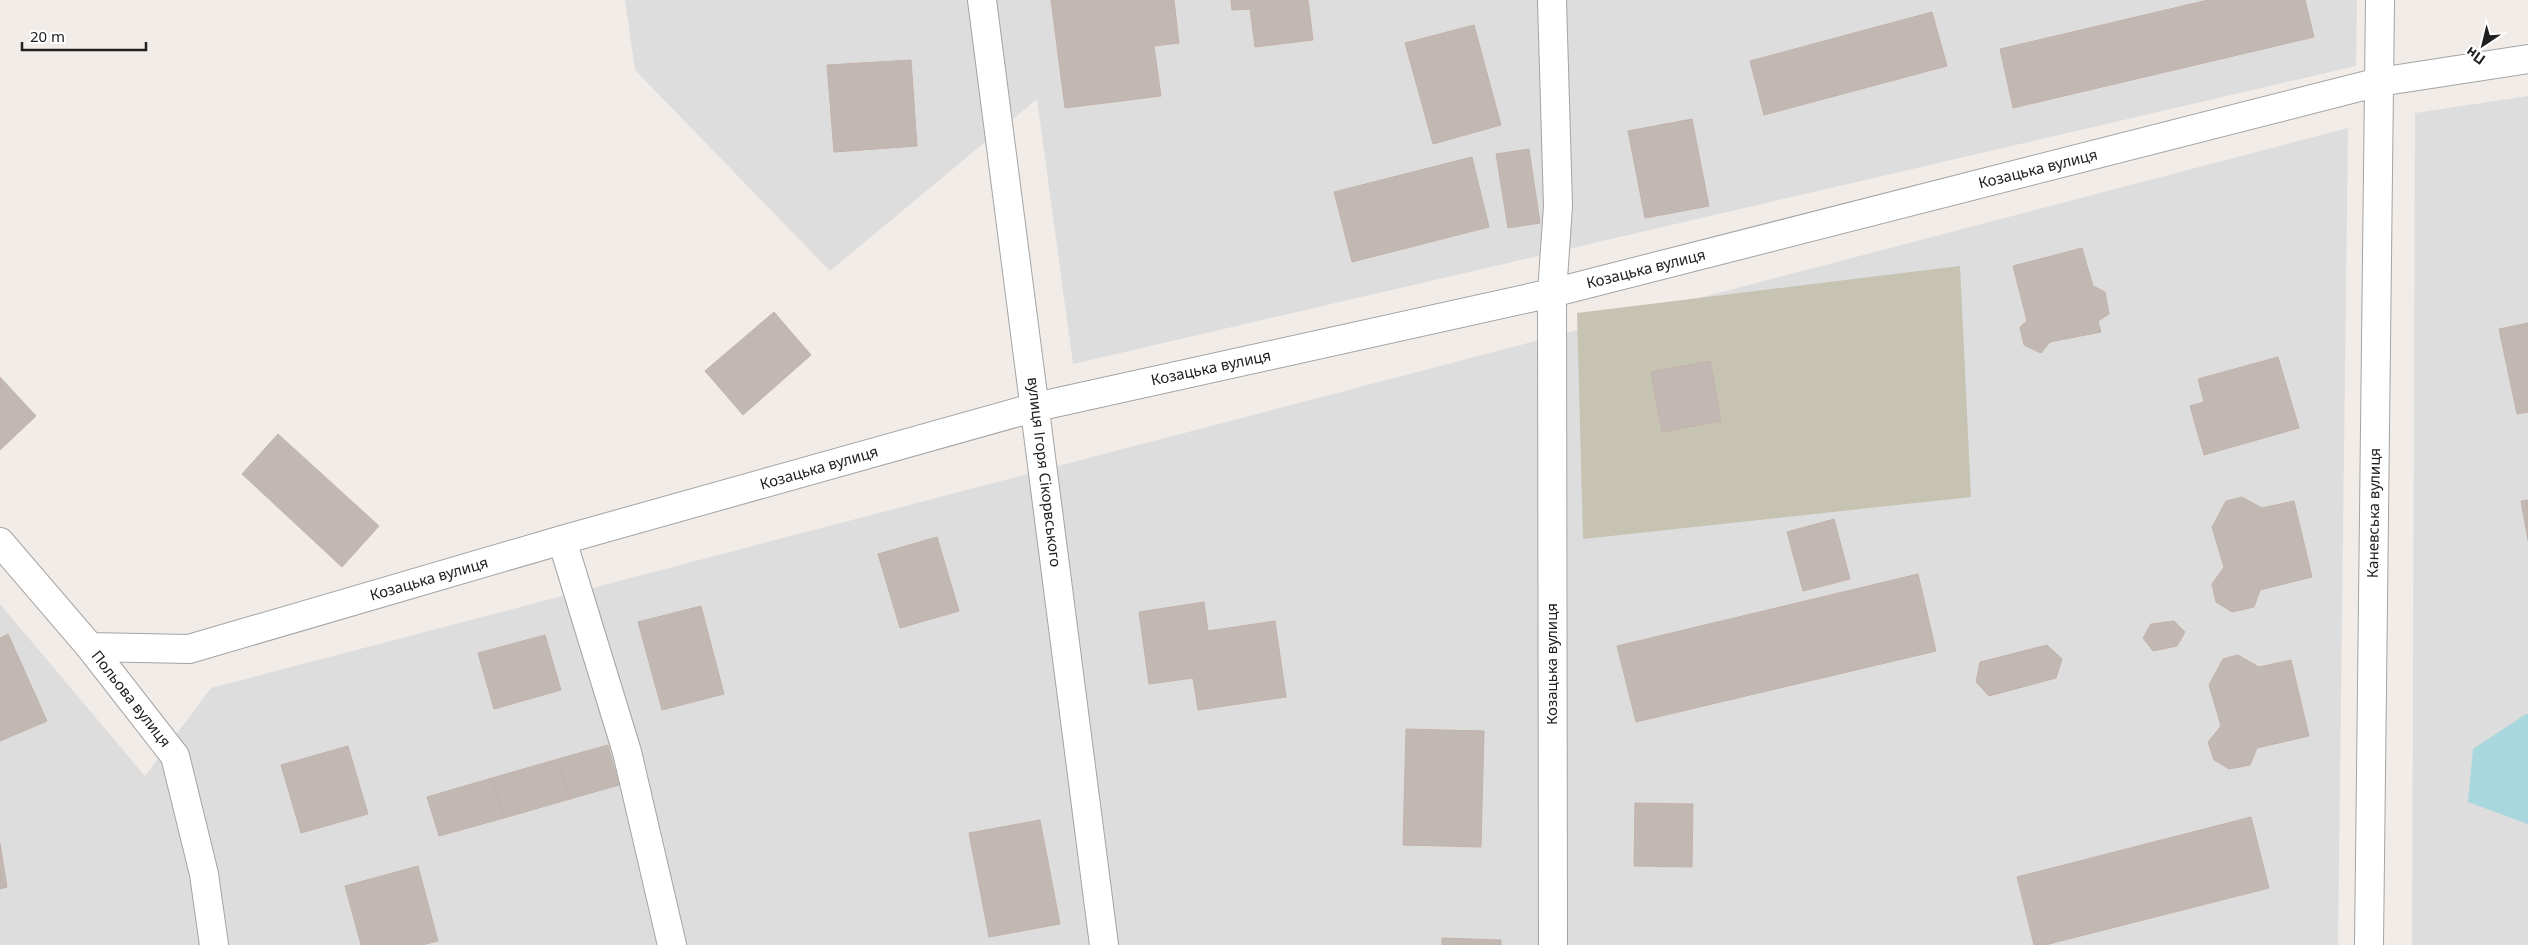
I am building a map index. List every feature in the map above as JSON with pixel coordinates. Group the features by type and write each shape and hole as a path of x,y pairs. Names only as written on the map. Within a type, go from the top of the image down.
{"street":[{"name":"вулиця Ігоря Сікорвського","path":"982,0 1104,945"},
{"name":"Козацька вулиця","path":"1552,0 1558,206 1552,293 1553,945"},
{"name":"Каневська вулиця","path":"2370,945 2380,0"},
{"name":"Козацька вулиця","path":"90,647 190,649 562,540 1036,407 1552,293 2379,82 2528,59"},
{"path":"562,540 627,752 672,945"},
{"name":"Польова вулиця","path":"0,542 90,647 176,756 204,874 214,945"}],"shaded area":[{"path":"625,0 2357,0 2356,66 1073,364 1037,99 830,271 635,70"},
{"path":"2528,96 2528,945 2412,945 2415,113"},
{"path":"2348,128 2338,945 0,945 0,604 145,776 211,688"},
{"path":"1960,266 1971,497 1583,539 1577,313"}],"water":[{"path":"2528,714 2528,824 2468,802 2473,749"}],"building":[{"path":"1051,0 1174,0 1179,43 1154,46 1161,96 1065,108"},
{"path":"1231,0 1308,0 1313,40 1255,47 1250,9 1232,10"},
{"path":"2208,0 2305,0 2314,37 2013,108 2000,49"},
{"path":"1932,12 1947,66 1764,115 1750,61"},
{"path":"1474,25 1501,125 1433,144 1405,43"},
{"path":"911,60 917,146 834,152 827,65"},
{"path":"1692,119 1709,206 1645,218 1628,131"},
{"path":"1529,149 1540,223 1508,228 1496,154"},
{"path":"1472,157 1489,227 1352,262 1334,192"},
{"path":"2082,248 2093,286 2105,292 2109,314 2098,321 2101,332 2050,342 2041,353 2024,345 2020,327 2027,321 2013,266"},
{"path":"774,312 811,355 743,415 705,371"},
{"path":"2528,323 2528,412 2517,414 2499,329"},
{"path":"2278,357 2299,428 2204,455 2190,406 2204,402 2198,379"},
{"path":"1710,361 1721,421 1662,432 1651,372"},
{"path":"0,377 36,416 0,450"},
{"path":"278,434 379,526 342,567 242,474"},
{"path":"2242,497 2262,508 2294,501 2312,577 2260,590 2254,607 2232,612 2216,602 2212,584 2224,567 2212,527 2226,501"},
{"path":"2528,500 2528,540 2521,501"},
{"path":"1834,519 1850,579 1803,591 1787,532"},
{"path":"937,537 959,611 900,628 878,554"},
{"path":"1918,574 1936,651 1636,722 1617,646"},
{"path":"1204,602 1208,631 1275,621 1286,697 1198,710 1193,678 1149,684 1139,612"},
{"path":"701,606 724,694 662,710 638,622"},
{"path":"2174,621 2185,632 2177,646 2153,651 2143,638 2151,624"},
{"path":"8,634 47,721 0,741 0,638"},
{"path":"545,635 561,690 494,709 478,653"},
{"path":"2047,645 2062,659 2056,678 1989,696 1976,682 1980,662"},
{"path":"2238,655 2259,667 2291,660 2309,736 2257,748 2250,765 2229,769 2214,760 2208,742 2221,726 2209,685 2223,659"},
{"path":"1406,729 1484,731 1481,847 1403,845"},
{"path":"608,745 619,785 570,799 558,759"},
{"path":"348,746 368,814 301,833 281,765"},
{"path":"558,759 570,799 504,818 492,778"},
{"path":"492,778 504,818 439,836 427,797"},
{"path":"1635,803 1693,804 1692,867 1634,866"},
{"path":"2251,817 2269,888 2045,945 2034,945 2017,877"},
{"path":"1040,820 1060,924 989,937 969,833"},
{"path":"0,843 7,887 0,889"},
{"path":"418,866 438,941 422,945 361,945 345,886"},
{"path":"1442,938 1501,940 1501,945 1442,945"}]}
